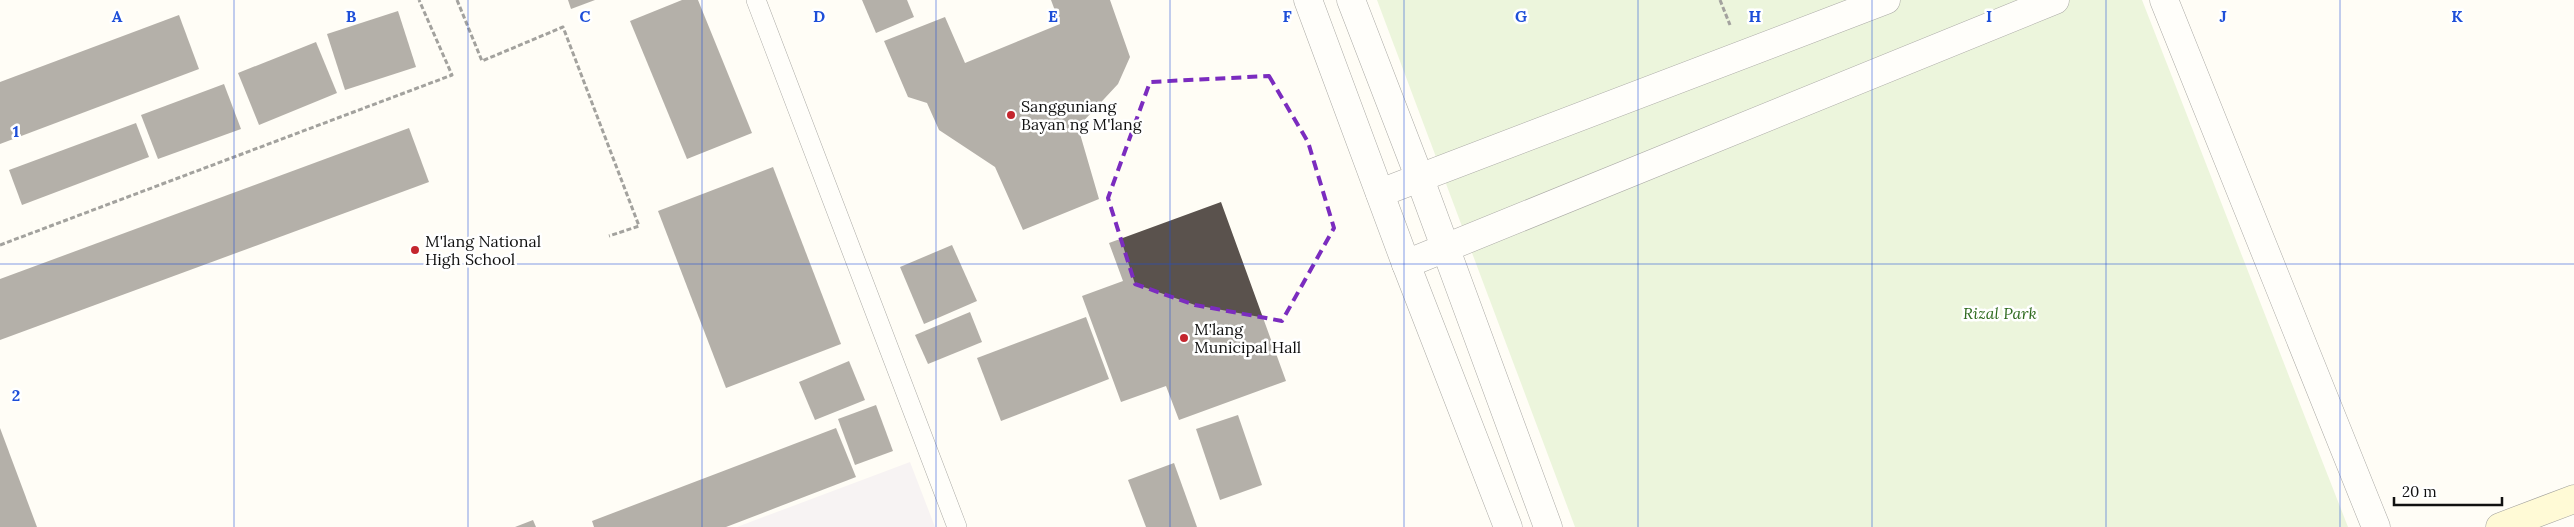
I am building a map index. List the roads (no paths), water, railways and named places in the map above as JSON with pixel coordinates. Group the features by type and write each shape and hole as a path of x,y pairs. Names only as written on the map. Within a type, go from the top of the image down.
{"street":[{"path":"1308,0 1406,264 1508,527"},
{"path":"1350,0 1420,179 1548,527"},
{"path":"1380,193 1886,0"},
{"path":"1406,264 2055,0"},
{"path":"2164,0 2376,527"},
{"path":"2500,527 2574,499"}],"lane":[{"path":"756,0 957,527"}],"place":[{"name":"Sangguniang Bayan ng M'lang","path":"1011,115"},
{"name":"M'lang National High School","path":"415,250"},
{"name":"M'lang Municipal Hall","path":"1184,338"}],"park label":[{"name":"Rizal Park","path":"2000,313"}]}
